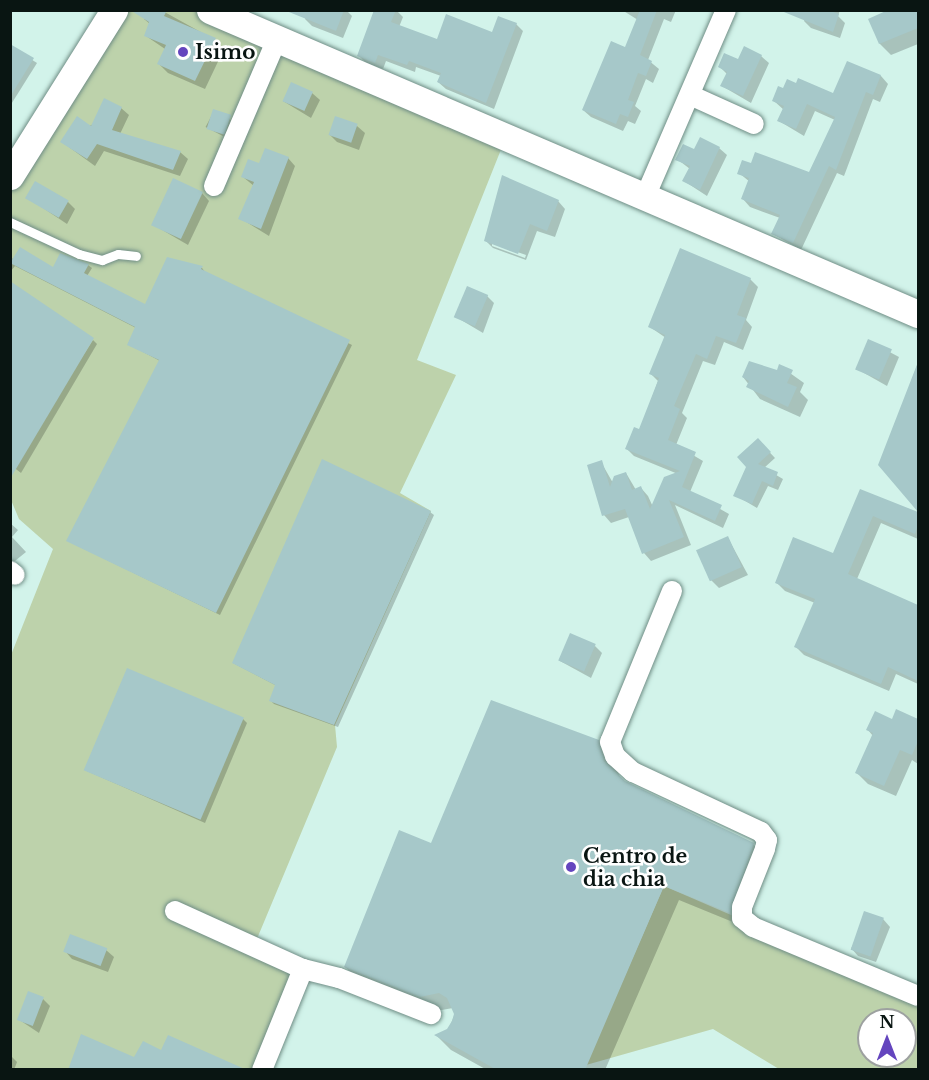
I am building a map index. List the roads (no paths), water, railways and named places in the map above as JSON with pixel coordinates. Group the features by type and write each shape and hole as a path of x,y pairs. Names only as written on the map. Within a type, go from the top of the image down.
{"street":[{"path":"10,176 114,10"},
{"path":"210,10 918,314"},
{"path":"645,197 726,10"},
{"path":"214,186 277,39"},
{"path":"690,95 754,124"},
{"path":"672,591 610,742 615,756 633,772 761,832 766,840 765,849 742,908 742,918 753,927 918,996"},
{"path":"176,911 303,969 339,978 431,1014"},
{"path":"262,1070 303,969"}],"lane":[{"path":"10,222 79,254 102,260 118,254 136,256"}],"place":[{"name":"Isimo","path":"183,52"},
{"name":"Centro de dia chia","path":"571,867"}]}
